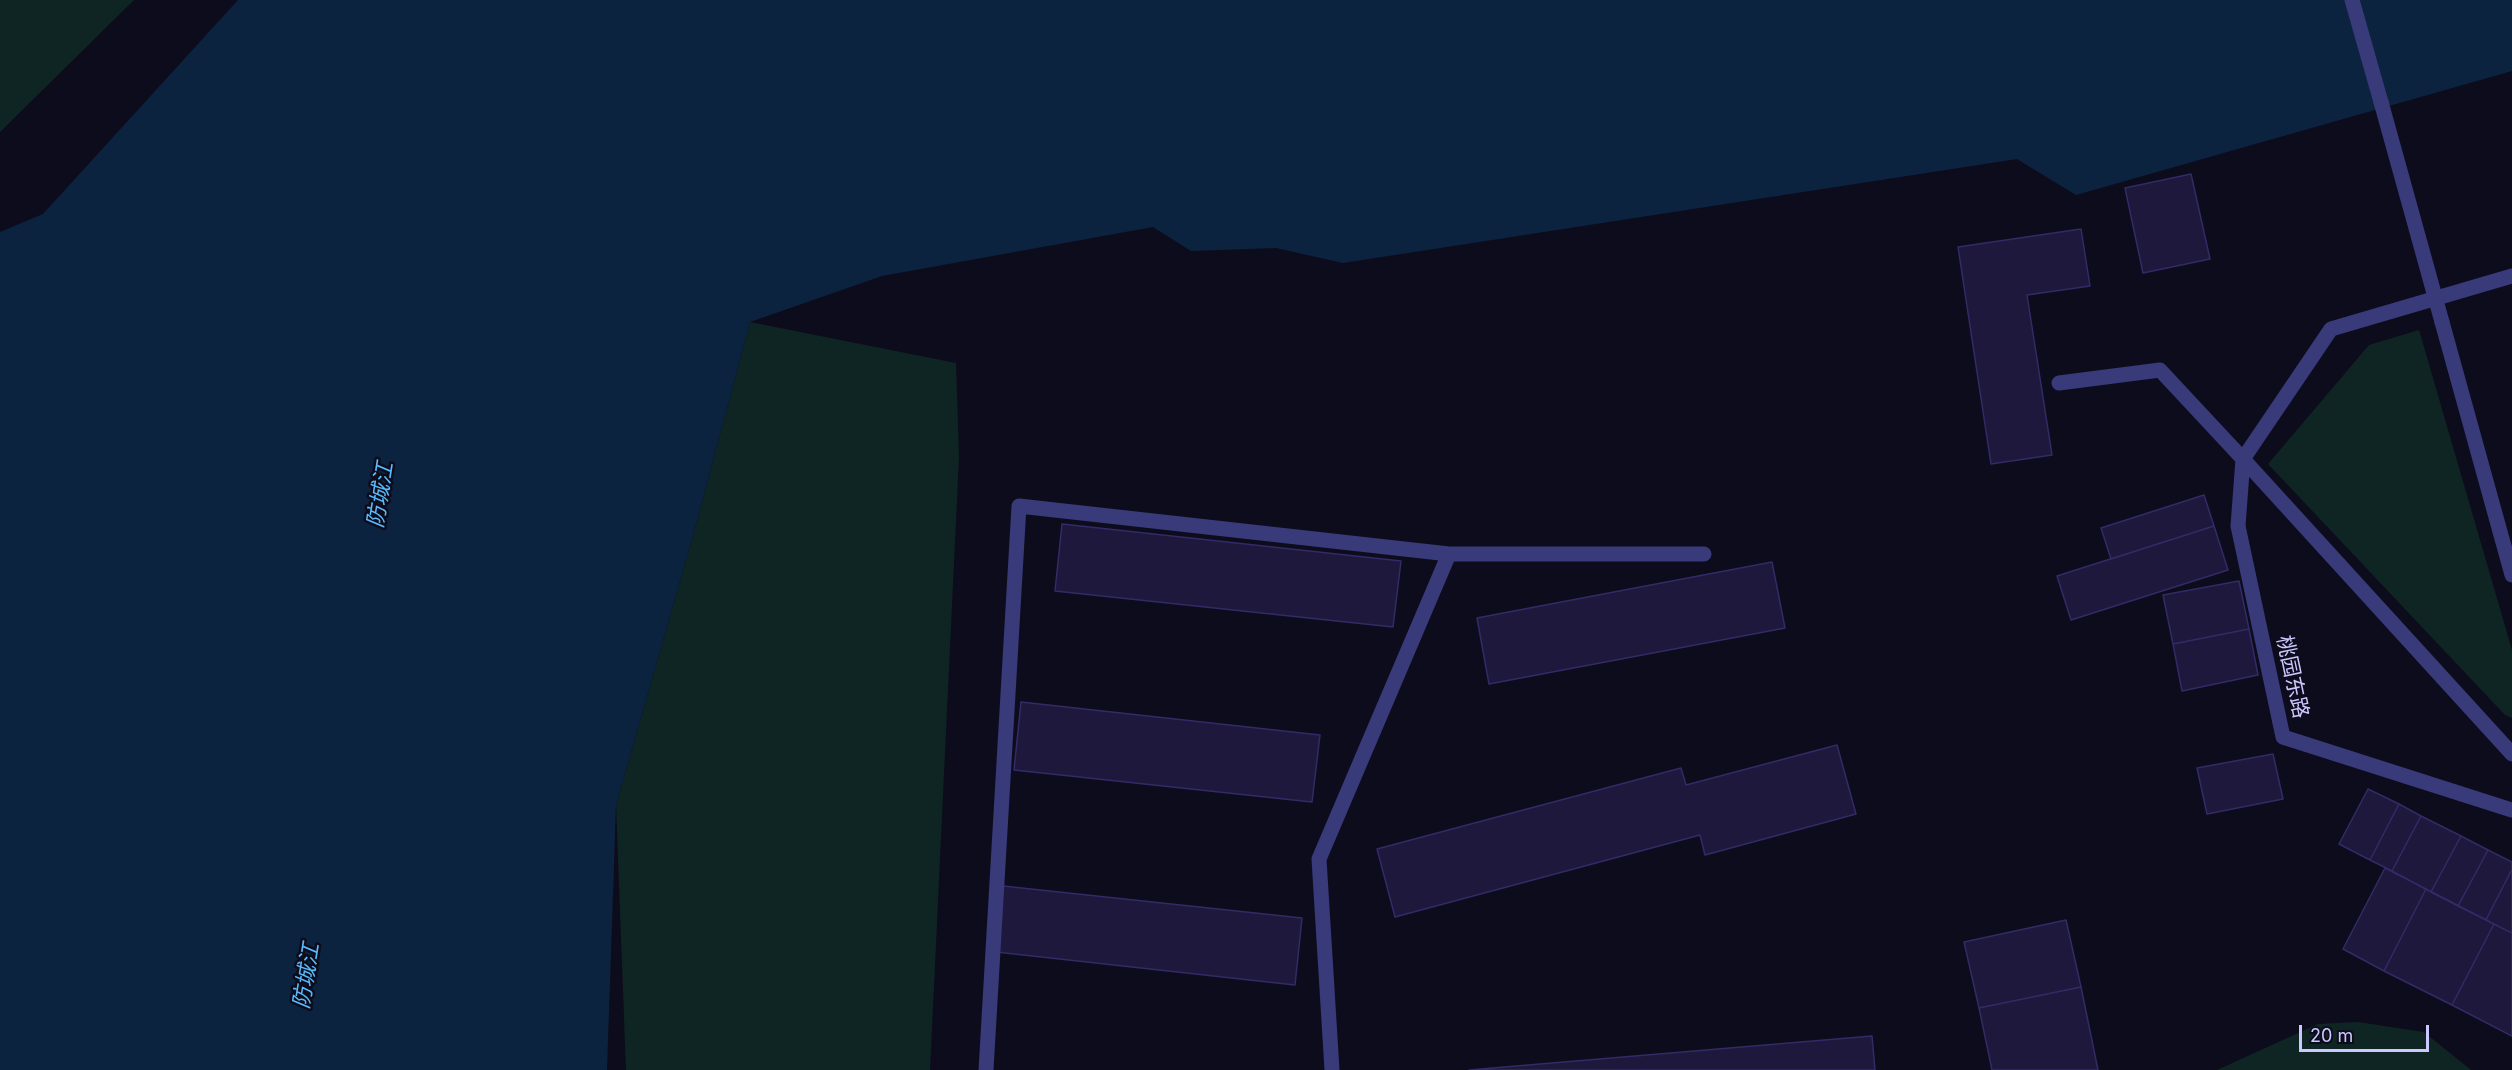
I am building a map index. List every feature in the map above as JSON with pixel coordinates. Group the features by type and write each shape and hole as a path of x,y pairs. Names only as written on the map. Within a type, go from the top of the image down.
{"street":[{"path":"2352,0 2512,575"},
{"path":"2243,459 2331,328 2512,276"},
{"path":"2060,383 2160,370 2512,754"},
{"name":"桃园东路","path":"2243,459 2238,526 2283,737 2512,810"},
{"path":"986,1070 1019,506 1449,554 1704,554"},
{"path":"1332,1070 1319,859 1449,554"}],"green space":[{"path":"0,0 134,0 0,132"},
{"path":"750,322 956,363 959,457 930,1070 626,1070 616,805 692,539"},
{"path":"2419,330 2512,650 2512,718 2505,715 2268,464 2369,345"},
{"path":"2358,1022 2424,1032 2471,1070 2217,1070 2318,1024"}],"water":[{"name":"防城江","path":"238,0 2512,0 2512,71 2076,195 2017,159 1343,263 1276,248 1191,251 1153,227 882,276 750,322 692,539 616,805 607,1070 0,1070 0,232 43,214"}],"building":[{"path":"2191,174 2210,259 2143,273 2125,188"},
{"path":"2081,229 2090,286 2027,295 2052,455 1991,464 1958,247"},
{"path":"2204,495 2214,526 2111,559 2101,528"},
{"path":"1062,524 1401,561 1393,627 1055,591"},
{"path":"2214,526 2228,570 2071,620 2057,576"},
{"path":"1772,562 1785,628 1489,684 1477,618"},
{"path":"2239,581 2249,629 2173,644 2163,595"},
{"path":"2249,629 2258,675 2182,691 2173,644"},
{"path":"1021,702 1320,735 1312,802 1014,770"},
{"path":"1837,745 1856,814 1705,855 1700,835 1395,917 1377,849 1681,768 1686,785"},
{"path":"2273,754 2283,799 2207,814 2197,768"},
{"path":"2368,789 2399,804 2370,860 2339,844"},
{"path":"2399,804 2421,816 2392,871 2370,860"},
{"path":"2421,816 2461,836 2431,892 2392,871"},
{"path":"2461,836 2488,850 2458,906 2431,892"},
{"path":"2488,850 2512,862 2512,869 2486,920 2458,906"},
{"path":"2385,868 2426,889 2384,971 2343,949"},
{"path":"2512,869 2512,933 2486,920"},
{"path":"1003,886 1302,918 1295,985 996,952"},
{"path":"2426,889 2494,924 2452,1005 2384,971"},
{"path":"2066,920 2081,987 1979,1008 1964,942"},
{"path":"2494,924 2512,933 2512,1036 2452,1005"},
{"path":"2081,987 2098,1070 1992,1070 1979,1008"},
{"path":"1872,1036 1875,1070 1469,1070"}]}
